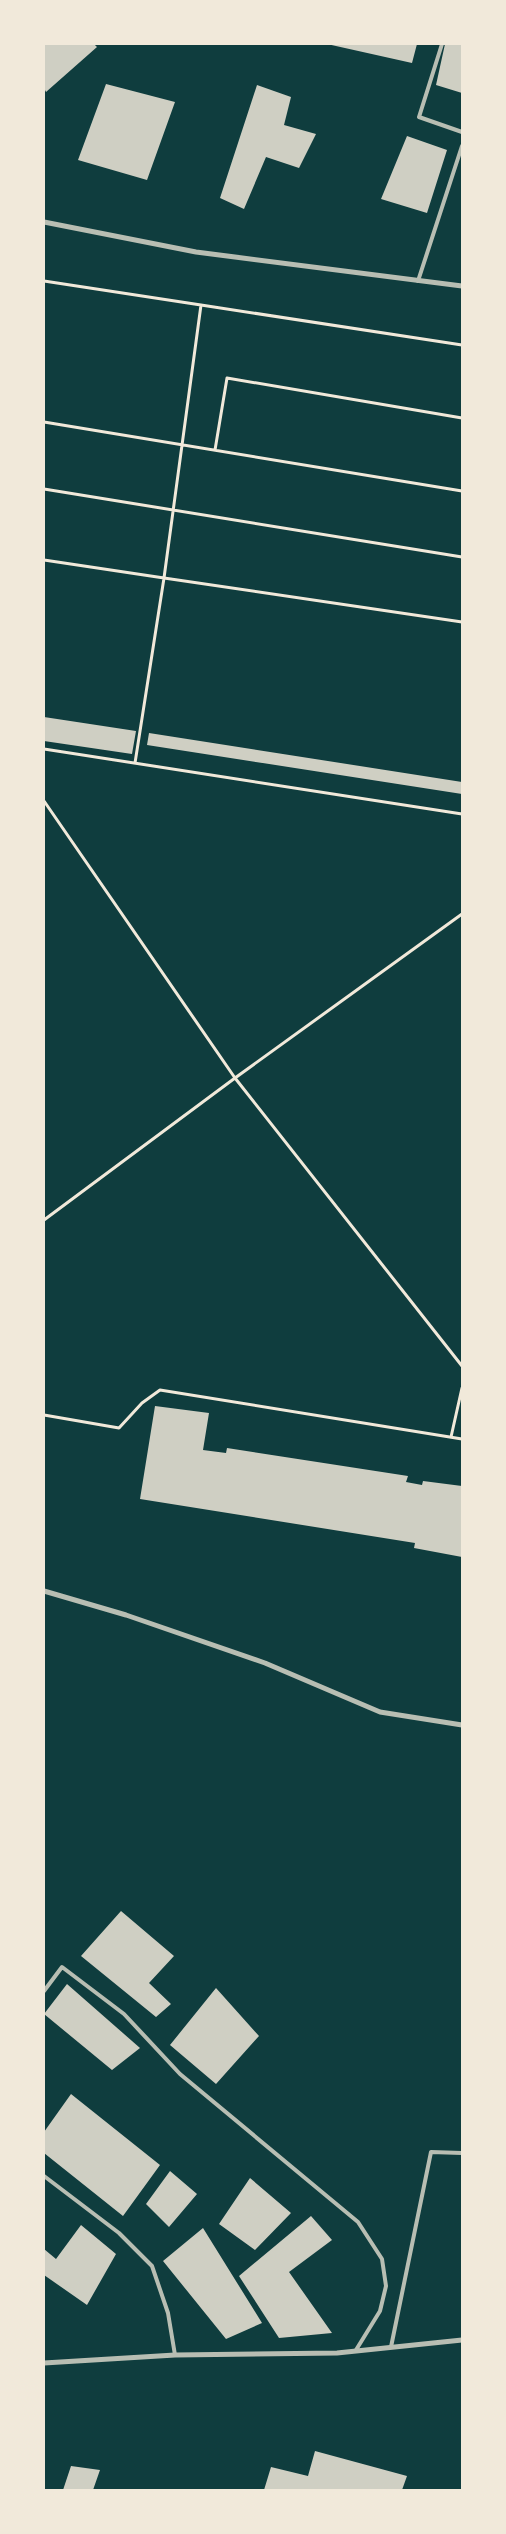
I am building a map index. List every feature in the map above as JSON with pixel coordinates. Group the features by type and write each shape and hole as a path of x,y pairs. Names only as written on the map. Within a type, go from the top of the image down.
{"street":[{"path":"44,222 196,252 462,286"},
{"path":"44,1591 126,1615 265,1663 380,1712 462,1725"},
{"path":"44,2363 175,2355 337,2352 462,2340"}],"lane":[{"path":"442,44 419,117 462,132"},
{"path":"418,281 462,146"},
{"path":"44,1991 62,1967 124,2014 180,2074 358,2222 382,2259 386,2286 380,2311 356,2350"},
{"path":"391,2347 431,2152 462,2153"},
{"path":"44,2176 119,2234 152,2266 168,2313 175,2355"}],"path":[{"path":"44,281 462,345"},
{"path":"135,763 174,509 201,305"},
{"path":"215,450 227,378 462,418"},
{"path":"44,422 462,491"},
{"path":"44,489 462,556"},
{"path":"44,560 462,622"},
{"path":"44,749 462,814"},
{"path":"44,800 235,1078 462,1366"},
{"path":"44,1220 235,1078 462,914"},
{"path":"451,1437 462,1388"},
{"path":"44,1415 118,1428 142,1403 160,1390 462,1439"}],"building":[{"path":"44,44 94,44 97,47 46,92 44,88"},
{"path":"327,44 417,44 412,63"},
{"path":"445,44 462,44 462,93 436,85"},
{"path":"106,84 175,102 147,180 78,160"},
{"path":"257,85 291,97 284,125 316,134 299,168 266,157 244,209 220,198"},
{"path":"407,136 447,150 427,213 381,199"},
{"path":"44,717 136,731 132,754 44,741"},
{"path":"149,733 462,782 462,794 147,745"},
{"path":"155,1406 209,1413 203,1450 226,1453 227,1448 408,1476 406,1482 422,1485 423,1481 462,1486 462,1557 414,1548 415,1543 140,1499"},
{"path":"121,1911 174,1956 149,1983 171,2004 156,2017 81,1956"},
{"path":"67,1984 140,2048 112,2070 44,2014"},
{"path":"216,1988 259,2036 216,2084 170,2045"},
{"path":"71,2094 160,2165 123,2216 44,2153 44,2132"},
{"path":"170,2171 197,2194 169,2227 146,2204"},
{"path":"250,2178 291,2213 255,2250 219,2224"},
{"path":"311,2216 332,2240 289,2272 332,2333 279,2338 239,2276"},
{"path":"81,2225 116,2254 87,2305 44,2275 44,2249 56,2259"},
{"path":"203,2228 262,2323 226,2339 163,2261"},
{"path":"315,2451 407,2476 402,2490 264,2490 271,2467 308,2476"},
{"path":"71,2466 100,2470 93,2490 63,2490"}]}
